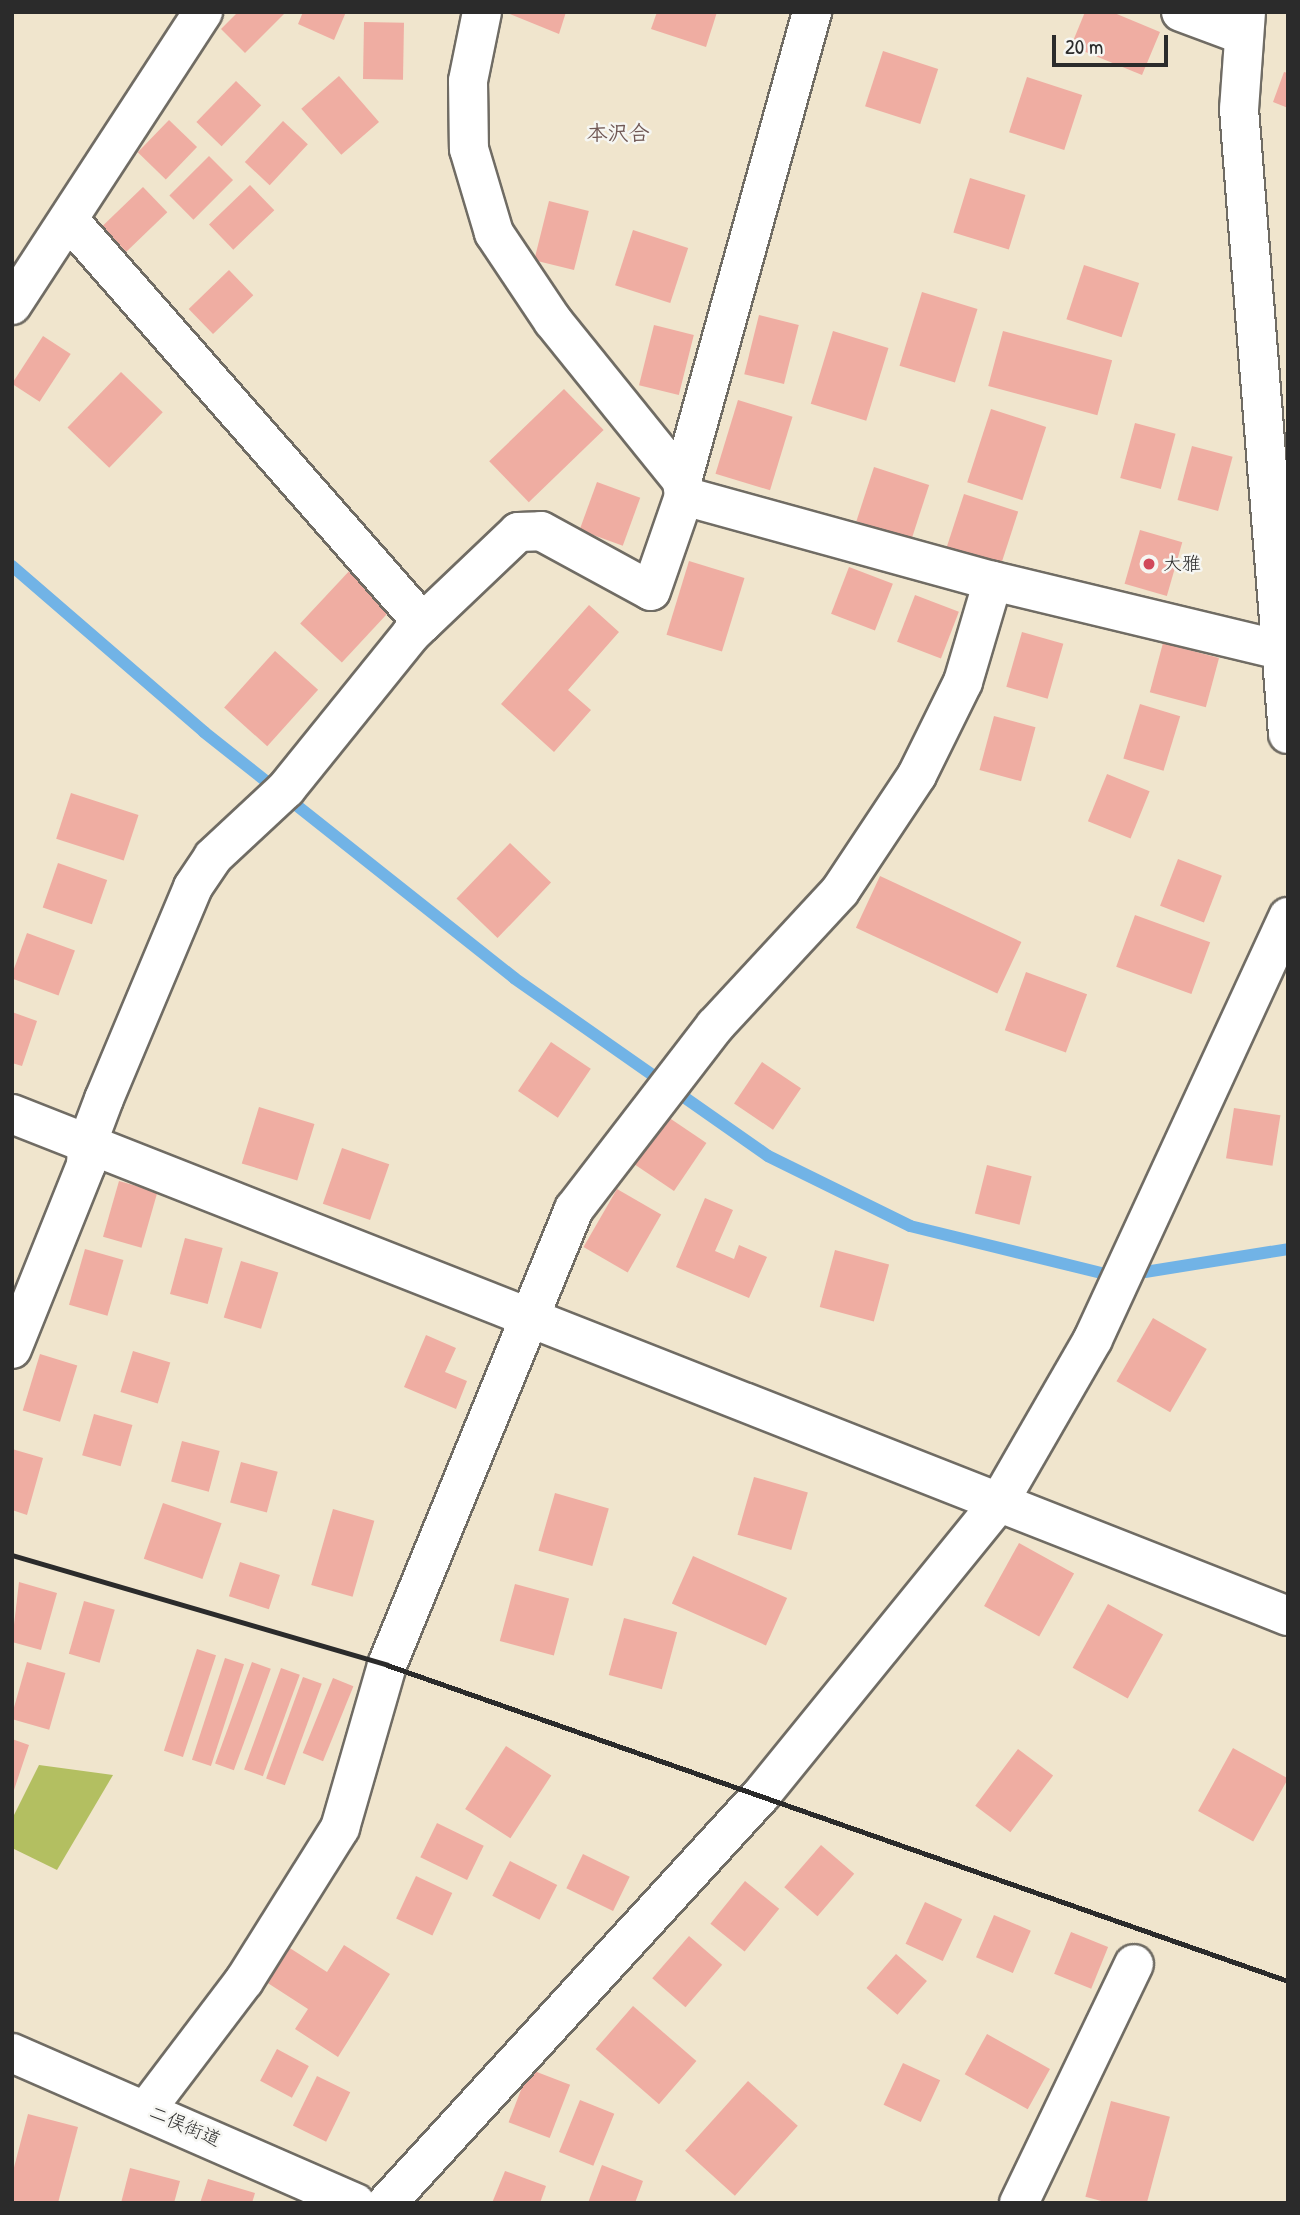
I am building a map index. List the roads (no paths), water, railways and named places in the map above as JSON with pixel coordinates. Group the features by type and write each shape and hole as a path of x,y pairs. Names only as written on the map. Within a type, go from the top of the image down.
{"street":[{"path":"12,304 203,12"},
{"path":"482,12 468,81 469,149 494,233 553,321 683,488 993,581 1285,651"},
{"path":"12,1349 86,1165 87,1144 193,887 213,857 279,796 423,623 518,532 541,531 651,591 683,488 812,12"},
{"path":"1181,12 1245,24 1239,109 1285,651 1288,734"},
{"path":"69,220 423,623"},
{"path":"146,2110 244,1982 340,1828 387,1665 526,1318 574,1209 677,1074 840,891 917,775 962,682 993,581"},
{"path":"387,2203 762,1794 999,1502 1093,1339 1288,917"},
{"path":"12,1114 1288,1616"},
{"path":"1018,2203 1134,1964"},
{"name":"二俣街道","path":"12,2053 356,2203"}],"waterway":[{"path":"12,566 204,732 514,978 768,1156 910,1226 1101,1273"},
{"path":"1145,1272 1288,1249"}],"railway":[{"path":"12,1555 387,1665 1288,1981"}],"place":[{"name":"大雅","path":"1149,564"}],"district":[{"name":"本沢合","path":"618,133"}]}
